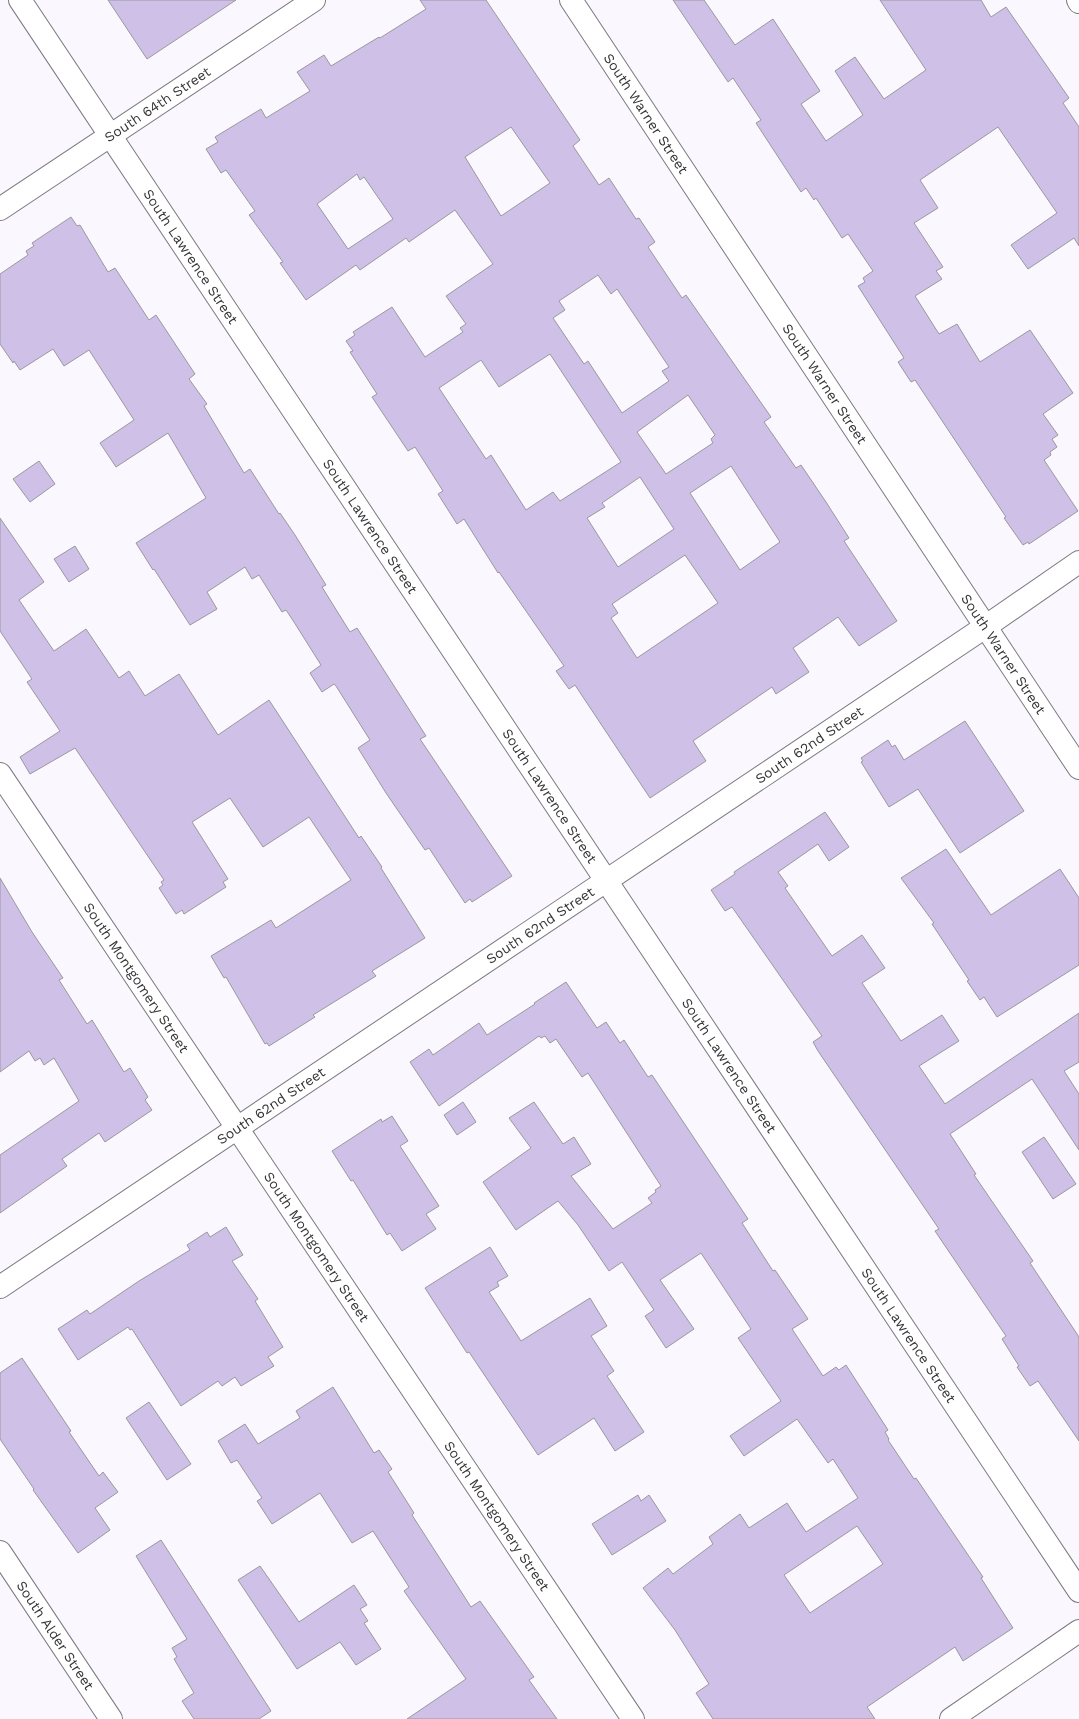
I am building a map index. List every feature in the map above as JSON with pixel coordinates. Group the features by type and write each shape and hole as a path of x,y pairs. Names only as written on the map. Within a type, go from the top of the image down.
{"street":[{"name":"South Lawrence Street","path":"20,0 1079,1591"},
{"name":"South 64th Street","path":"0,209 314,0"},
{"name":"South Warner Street","path":"571,0 1079,768"},
{"name":"South 62nd Street","path":"0,1287 985,627 1079,562"},
{"name":"South Montgomery Street","path":"0,774 632,1719"},
{"name":"South Alder Street","path":"0,1552 111,1719"},
{"path":"951,1719 1079,1631"}],"building":[{"path":"108,0 236,0 147,59"},
{"path":"420,0 486,0 580,140 573,146 599,185 609,178 636,219 639,218 655,242 648,247 682,298 686,295 771,417 764,422 796,468 801,465 826,502 849,538 844,541 897,621 859,646 838,617 793,648 809,672 776,694 772,687 693,741 706,761 650,798 575,685 569,689 556,671 564,666 499,572 498,573 464,519 457,524 438,494 443,491 415,447 408,451 372,397 377,394 350,352 353,351 346,341 355,335 353,332 392,307 425,357 463,332 460,328 466,324 446,296 493,264 455,210 409,242 406,238 360,270 356,265 306,300 280,263 283,262 249,215 255,211 226,170 221,173 206,149 218,142 215,137 261,109 266,118 310,91 297,72 324,55 331,66 379,37 380,38 426,9","holes":["511,127 550,183 501,216 465,157","357,174 360,180 364,177 393,219 348,249 317,204","598,275 611,294 617,289 669,367 662,371 669,381 622,413 588,361 584,364 553,318 565,310 559,301","550,354 621,462 560,501 553,492 526,510 491,455 486,459 439,388 481,360 499,387","688,395 715,435 711,439 713,443 666,474 637,432","731,466 780,542 740,570 690,493","640,477 674,529 618,567 587,518 605,507 602,503","685,555 718,603 637,658 611,618 618,613 612,604"]},
{"path":"673,0 704,0 735,45 773,19 820,91 801,104 826,141 863,115 835,71 855,57 884,99 926,70 880,0 981,0 991,17 1006,7 1069,98 1063,103 1079,127 1079,246 1074,238 1028,269 1011,245 1057,213 998,127 920,180 938,208 914,223 943,267 936,271 942,279 915,296 939,334 957,324 980,362 1030,330 1073,393 1043,414 1058,435 1052,439 1057,447 1050,452 1051,455 1044,460 1078,511 1029,544 1028,542 1023,545 915,380 911,382 898,362 904,358 858,286 865,282 863,278 873,271 848,234 842,238 816,198 814,200 806,188 801,192 756,123 761,120 733,78 728,82"},
{"path":"71,217 77,226 80,225 108,272 115,268 149,320 156,315 195,374 189,379 207,404 204,406 244,473 250,469 279,514 280,513 295,535 326,585 322,587 350,632 357,628 426,736 420,739 512,876 472,902 470,899 465,903 429,848 425,850 386,793 358,748 370,740 334,684 322,692 310,673 321,665 286,610 282,612 259,575 252,579 245,567 207,592 217,609 190,625 154,569 153,570 136,543 206,498 168,433 116,467 100,443 134,420 89,350 64,366 53,349 20,370 14,361 13,363 0,344 0,274 28,255 26,251 34,246 32,243"},
{"path":"39,461 55,484 30,502 13,479"},
{"path":"0,518 44,582 19,600 54,651 86,629 119,678 129,671 145,696 179,674 218,735 269,700 359,838 361,836 382,867 381,868 425,938 372,971 376,976 313,1015 315,1017 269,1046 267,1043 265,1044 226,977 224,978 211,956 271,920 276,928 351,880 309,817 263,847 230,798 192,822 228,879 223,882 226,887 184,914 182,910 176,914 159,888 163,885 161,882 164,880 75,748 30,774 20,757 60,731 27,682 32,679 0,631"},
{"path":"75,546 89,569 69,582 54,559"},
{"path":"965,721 1024,811 960,853 918,789 889,807 861,762 863,761 861,758 888,740 892,747 895,745 904,760"},
{"path":"825,812 849,847 829,861 818,844 778,872 788,886 785,888 832,956 862,935 885,968 862,983 901,1041 942,1015 959,1041 919,1066 945,1104 1079,1013 1079,1062 1064,1071 1079,1094 1079,1150 1032,1079 950,1134 976,1174 974,1175 1033,1261 1030,1263 1079,1337 1079,1441 1038,1381 1030,1386 1017,1367 1019,1366 1002,1339 1006,1336 935,1231 939,1229 818,1051 813,1042 822,1036 732,907 725,911 711,890 735,874 734,872"},
{"path":"946,849 991,915 1060,869 1079,898 1079,965 997,1017 984,997 980,1000 967,981 969,980 932,924 934,923 901,878"},
{"path":"0,878 32,932 63,978 59,980 87,1024 92,1020 124,1072 130,1068 148,1097 145,1100 152,1110 105,1142 99,1133 62,1159 67,1166 0,1213 0,1155 79,1101 54,1058 44,1065 40,1058 35,1061 29,1051 0,1072"},
{"path":"566,982 597,1028 606,1022 620,1043 624,1040 648,1077 652,1075 748,1219 742,1223 773,1271 775,1270 808,1319 792,1329 823,1376 836,1367 839,1370 846,1365 888,1430 885,1432 889,1439 888,1440 914,1479 916,1478 983,1577 981,1578 1013,1628 963,1661 955,1647 867,1707 875,1719 713,1719 696,1693 709,1684 675,1630 643,1588 668,1568 673,1574 713,1544 709,1537 740,1514 749,1528 787,1503 806,1532 858,1498 833,1459 828,1463 797,1419 744,1456 730,1436 781,1401 738,1338 751,1329 701,1253 660,1280 694,1329 666,1348 645,1316 654,1310 622,1262 609,1271 578,1225 558,1201 516,1230 483,1182 531,1148 509,1118 534,1102 563,1144 574,1137 591,1164 571,1176 613,1229 652,1203 648,1198 661,1186 588,1073 582,1077 556,1039 550,1043 545,1036 541,1038 539,1036 439,1106 410,1062 429,1049 433,1055 479,1023 487,1035 535,1004 534,1003","holes":["857,1526 883,1564 810,1613 784,1575"]},
{"path":"463,1102 476,1122 457,1135 444,1115"},
{"path":"392,1116 408,1141 400,1146 439,1206 426,1214 436,1229 402,1251 390,1233 387,1235 353,1180 351,1181 332,1151 381,1119 382,1122"},
{"path":"1044,1137 1076,1184 1053,1199 1022,1152"},
{"path":"226,1227 243,1255 232,1261 258,1299 255,1301 283,1347 268,1357 274,1366 241,1386 235,1377 222,1386 218,1381 181,1406 132,1329 130,1330 128,1327 78,1360 58,1329 87,1310 90,1314 139,1281 190,1250 187,1245 207,1232 210,1237"},
{"path":"490,1247 508,1276 497,1282 499,1286 489,1292 521,1341 590,1298 607,1326 591,1336 614,1371 607,1376 644,1432 615,1451 594,1418 538,1455 469,1352 467,1353 425,1288"},
{"path":"22,1358 99,1476 103,1472 118,1492 95,1508 110,1530 78,1553 33,1490 34,1489 0,1439 0,1373"},
{"path":"333,1387 374,1453 379,1450 392,1469 388,1472 414,1513 412,1515 471,1607 480,1601 534,1677 529,1680 557,1719 407,1719 466,1679 404,1591 409,1587 373,1531 352,1543 320,1493 272,1524 257,1501 262,1498 237,1460 231,1463 218,1441 245,1424 258,1444 300,1418 296,1411"},
{"path":"149,1402 191,1464 167,1480 126,1418"},
{"path":"638,1495 641,1501 649,1495 666,1521 612,1555 592,1524"},
{"path":"161,1540 271,1711 259,1719 194,1719 182,1701 194,1693 174,1659 177,1657 172,1648 187,1639 136,1556"},
{"path":"260,1566 299,1622 354,1585 367,1605 360,1609 368,1621 364,1623 381,1649 356,1665 340,1642 297,1669 238,1580"}]}
